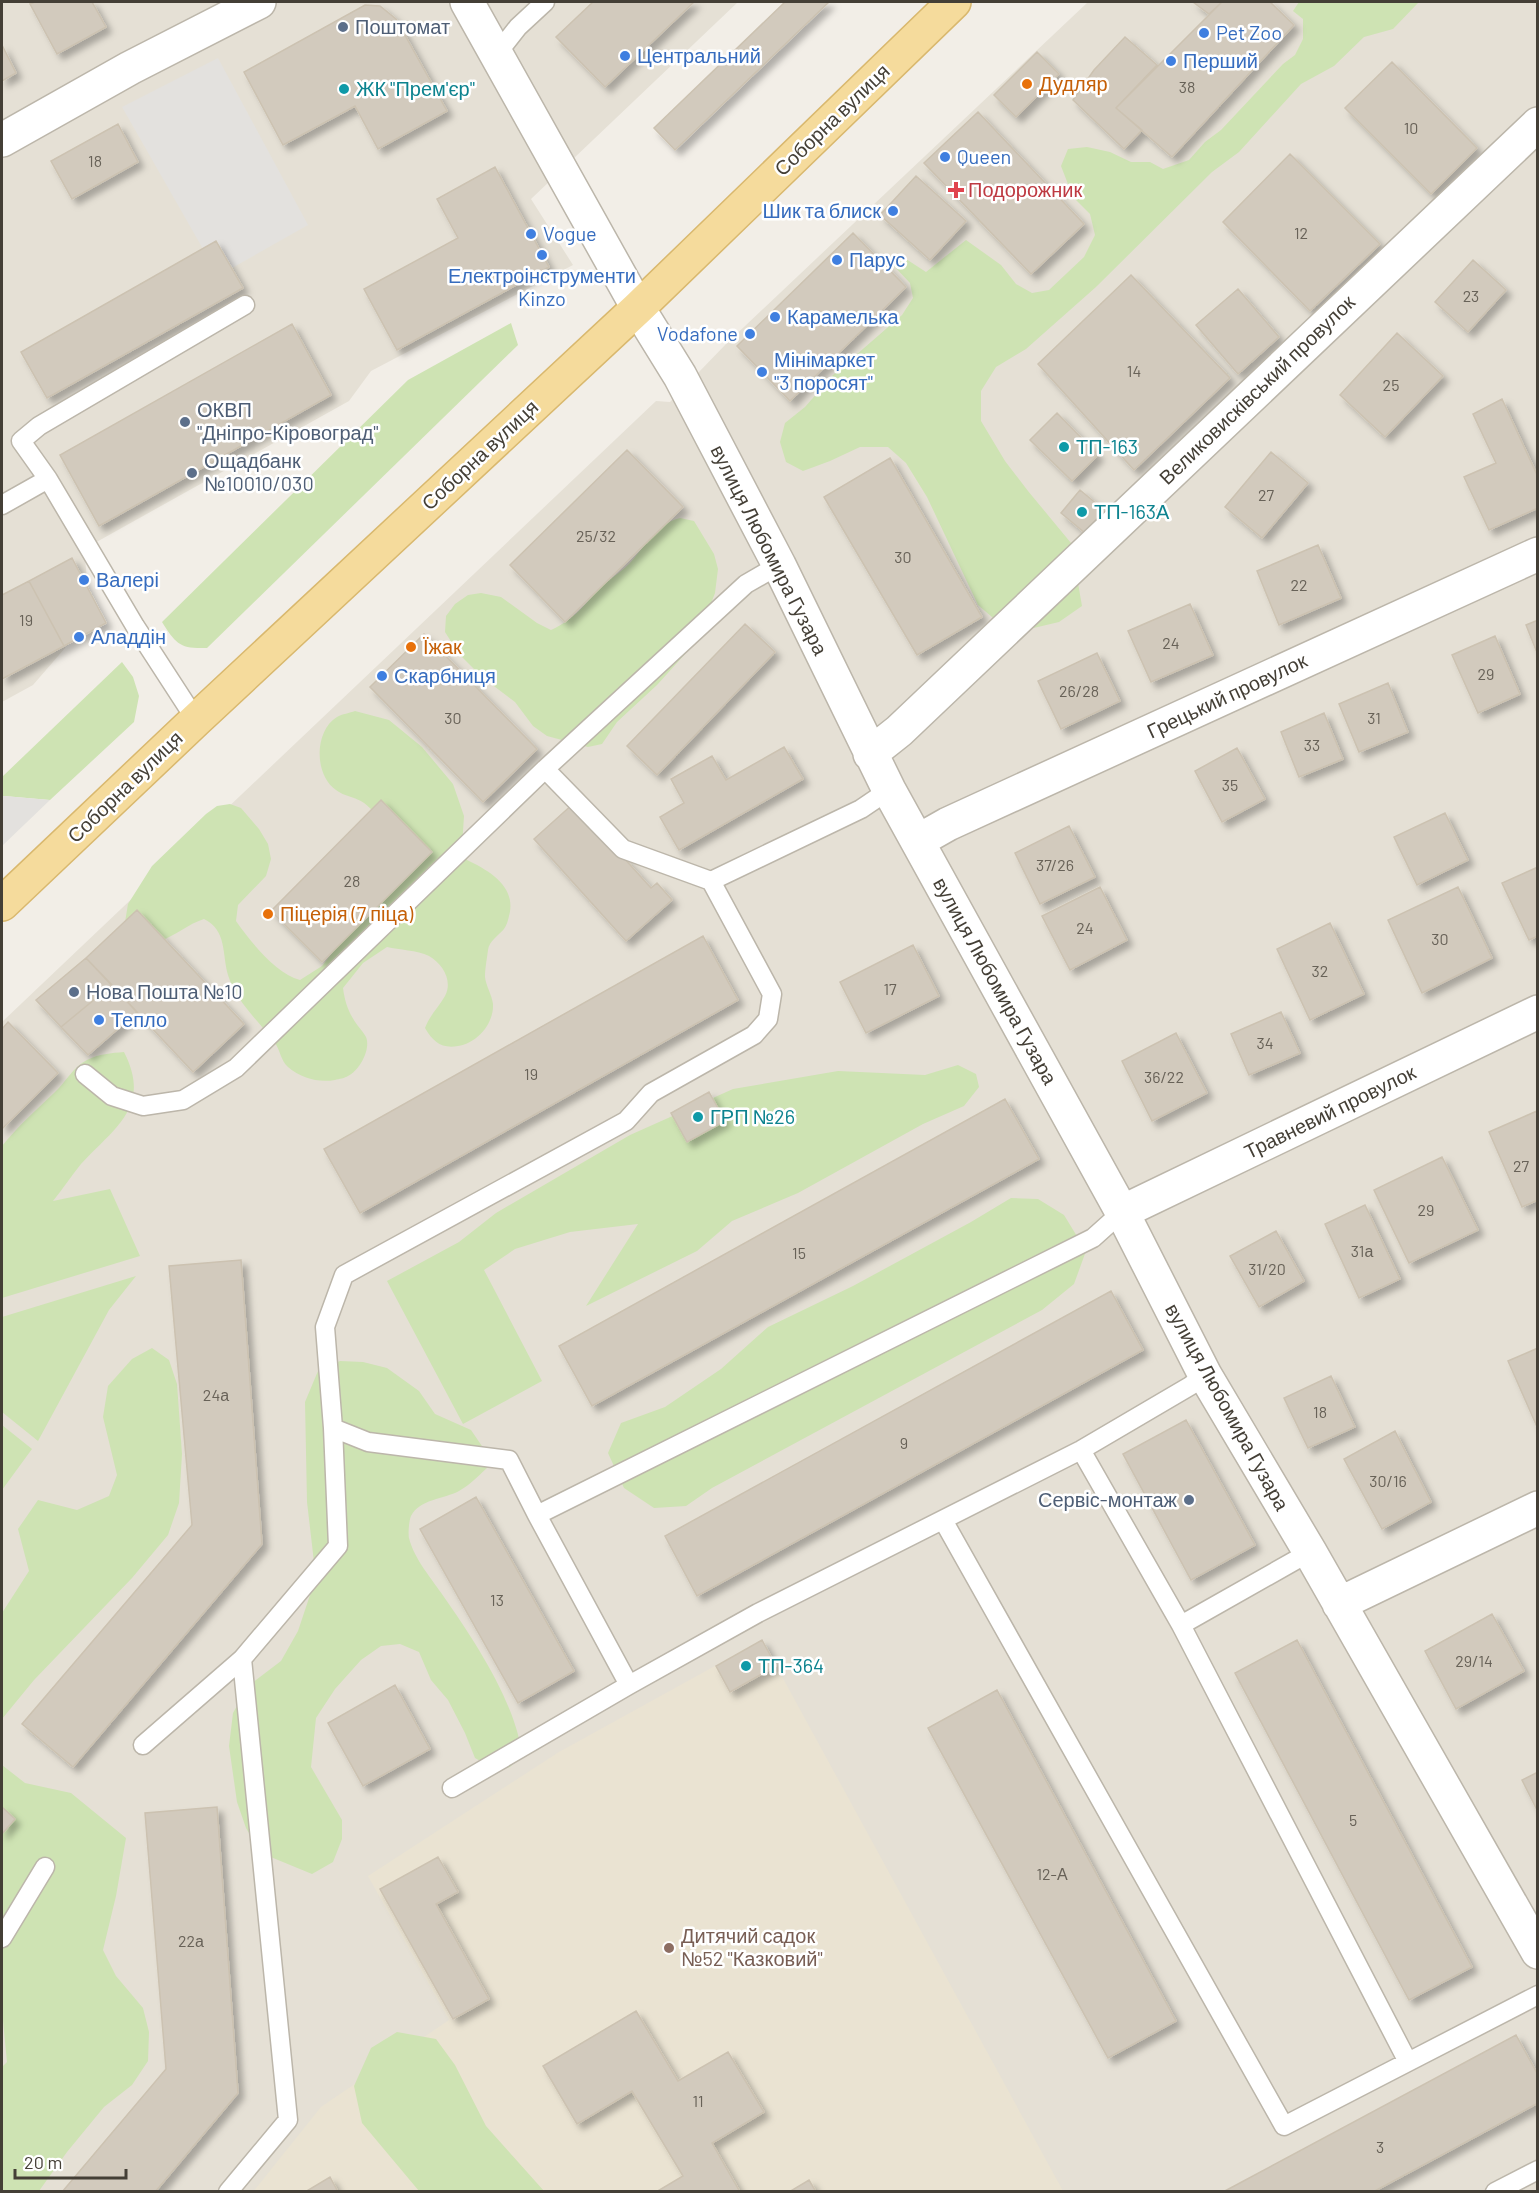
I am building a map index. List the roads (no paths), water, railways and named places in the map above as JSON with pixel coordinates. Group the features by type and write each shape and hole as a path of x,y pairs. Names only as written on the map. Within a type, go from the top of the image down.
{"main road":[{"name":"Соборна вулиця","path":"2,904 638,308 954,2"}],"street":[{"path":"2,140 130,68 259,2"},
{"name":"вулиця Любомира Гузара","path":"466,2 638,308 680,376 779,565 870,754 1122,1212 1205,1375 1310,1552 1538,1952"},
{"name":"Великовисківський провулок","path":"870,754 899,731 1538,124"},
{"name":"Грецький провулок","path":"918,841 948,824 1538,554"},
{"name":"Травневий провулок","path":"1122,1212 1538,1012"},
{"path":"1339,1604 1538,1508"}],"lane":[{"path":"496,55 518,27 545,2"},
{"path":"196,720 135,626 48,479 21,441 39,426 245,305"},
{"path":"2,505 48,479"},
{"path":"85,1074 112,1096 142,1106 183,1100 236,1068 545,769 746,584 779,565"},
{"path":"143,1745 242,1659 338,1546 333,1428 325,1327 344,1275 626,1121 651,1093 754,1035 768,1019 772,994 711,881 623,849 545,769"},
{"path":"711,881 861,809 889,790"},
{"path":"537,1515 1093,1238 1122,1212"},
{"path":"452,1788 758,1613 1081,1450 1205,1375"},
{"path":"333,1428 368,1442 509,1460 629,1685"},
{"path":"1081,1450 1181,1625 1408,2062"},
{"path":"943,1520 1284,2126 1538,1995"},
{"path":"1181,1625 1310,1552"},
{"path":"228,2192 288,2120 242,1659"},
{"path":"2,1938 45,1868"},
{"path":"1495,2192 1538,2170"}],"place":[{"name":"Поштомат","path":"343,27"},
{"name":"Pet Zoo","path":"1204,33"},
{"name":"Центральний","path":"625,56"},
{"name":"Перший","path":"1171,61"},
{"name":"Дудляр","path":"1027,84"},
{"name":"ЖК \"Прем'єр\"","path":"344,89"},
{"name":"Queen","path":"945,157"},
{"name":"Подорожник","path":"956,190"},
{"name":"Шик та блиск","path":"893,211"},
{"name":"Vogue","path":"531,234"},
{"name":"Електроінструменти Kinzo","path":"542,255"},
{"name":"Парус","path":"837,260"},
{"name":"Карамелька","path":"775,317"},
{"name":"Vodafone","path":"750,334"},
{"name":"Мінімаркет \"3 поросят\"","path":"762,372"},
{"name":"ОКВП \"Дніпро-Кіровоград\"","path":"185,422"},
{"name":"ТП-163","path":"1064,447"},
{"name":"Ощадбанк №10010/030","path":"192,473"},
{"name":"ТП-163А","path":"1082,512"},
{"name":"Валері","path":"84,580"},
{"name":"Аладдін","path":"79,637"},
{"name":"Їжак","path":"411,647"},
{"name":"Скарбниця","path":"382,676"},
{"name":"Піцерія (7 піца)","path":"268,914"},
{"name":"Нова Пошта №10","path":"74,992"},
{"name":"Тепло","path":"99,1020"},
{"name":"ГРП №26","path":"698,1117"},
{"name":"Сервіс-монтаж","path":"1189,1500"},
{"name":"ТП-364","path":"746,1666"},
{"name":"Дитячий садок №52 \"Казковий\"","path":"669,1948"}]}
